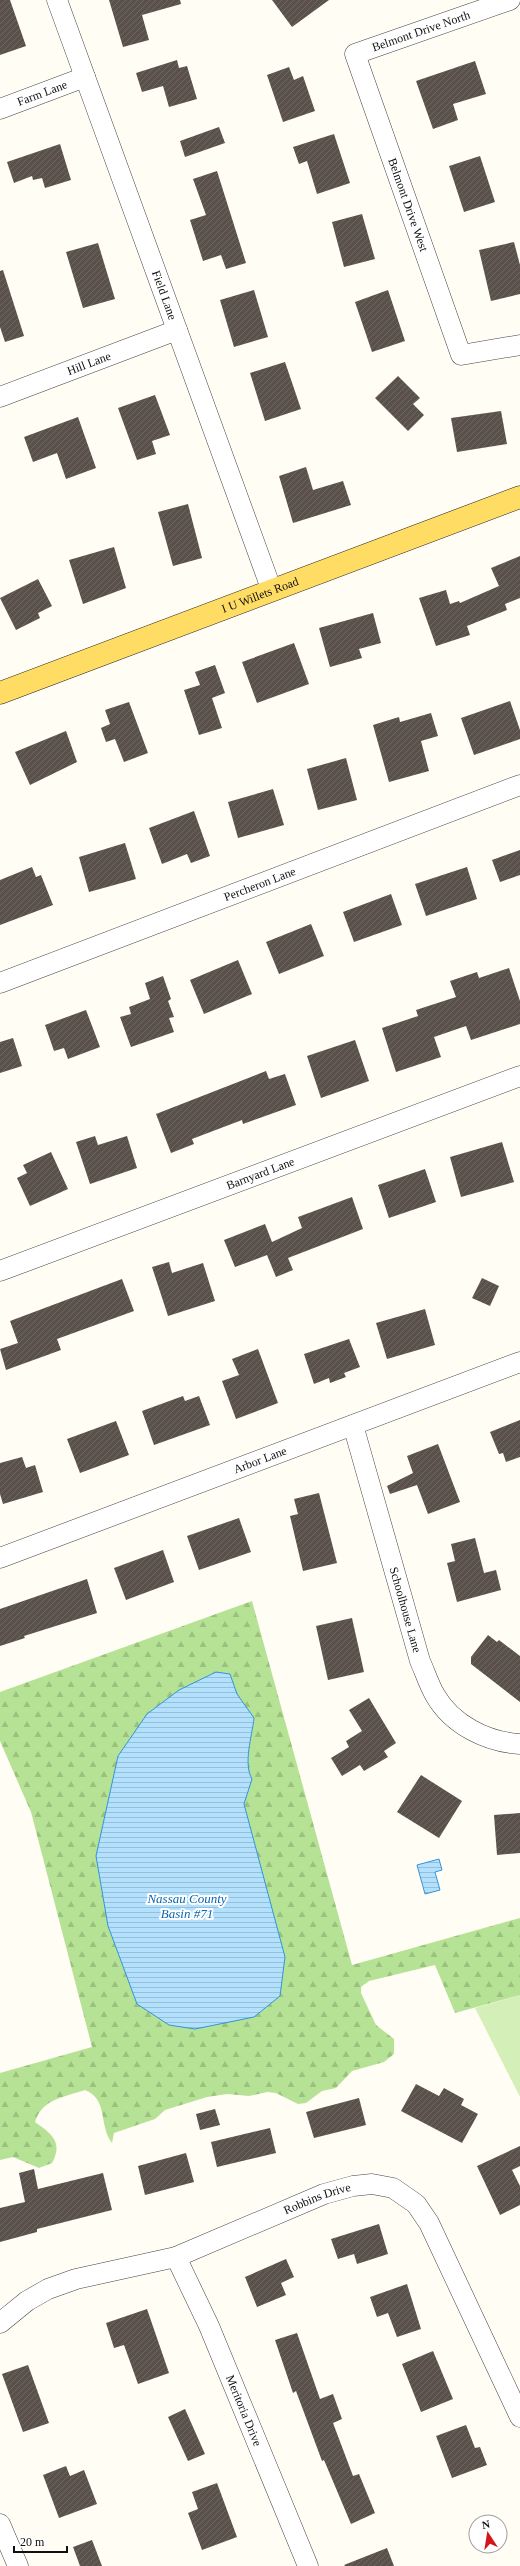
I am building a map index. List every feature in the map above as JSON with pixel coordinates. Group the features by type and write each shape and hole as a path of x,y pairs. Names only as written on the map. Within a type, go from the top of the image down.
{"main road":[{"name":"I U Willets Road","path":"0,693 520,497"}],"street":[{"name":"Field Lane","path":"57,0 272,590"},
{"name":"Belmont Drive North","path":"355,54 510,0"},
{"name":"Belmont Drive West","path":"355,54 461,356 520,345"},
{"name":"Farm Lane","path":"0,109 85,77"},
{"name":"Hill Lane","path":"0,397 177,330"},
{"name":"Percheron Lane","path":"0,983 520,785"},
{"name":"Barnyard Lane","path":"0,1271 520,1076"},
{"name":"Arbor Lane","path":"0,1558 520,1362"},
{"name":"Schoolhouse Lane","path":"353,1425 420,1661 434,1695 447,1712 460,1723 486,1737 503,1743 520,1744"},
{"name":"Robbins Drive","path":"0,2323 27,2301 48,2289 76,2279 176,2257 324,2194 372,2184 393,2188 416,2204 429,2223 520,2416"},
{"name":"Meritoria Drive","path":"176,2257 209,2326 308,2566"},
{"path":"0,2524 18,2566"}],"green space":[{"path":"252,1601 352,1965 520,1918 520,1995 455,2013 435,1965 369,1981 361,1987 361,1993 376,2025 394,2039 394,2054 384,2062 352,2071 336,2088 322,2091 306,2103 298,2104 276,2093 267,2092 249,2096 227,2094 207,2097 165,2110 155,2119 114,2133 112,2143 105,2128 100,2106 97,2100 92,2094 85,2090 55,2100 43,2108 38,2114 35,2122 54,2138 56,2143 57,2149 52,2163 39,2168 13,2157 0,2160 0,2073 92,2047 31,1812 0,1741 0,1692"},
{"path":"520,1995 520,2097 475,2008"}],"water":[{"name":"Nassau County Basin #71","path":"216,1672 230,1674 237,1694 254,1718 248,1758 249,1773 252,1779 244,1804 285,1957 280,1996 254,2017 195,2029 169,2025 137,2004 108,1926 96,1856 118,1756 147,1714 179,1690"},
{"path":"439,1859 442,1870 435,1872 440,1890 425,1894 417,1865"}],"building":[{"path":"0,0 10,0 26,46 0,55"},
{"path":"109,0 180,0 181,4 142,15 149,40 123,47"},
{"path":"272,0 329,0 292,27"},
{"path":"177,60 179,68 187,66 197,99 169,107 163,86 142,92 136,73"},
{"path":"475,61 486,94 453,104 458,120 433,129 416,81"},
{"path":"289,67 294,80 303,76 315,111 283,122 267,75"},
{"path":"219,127 225,143 185,157 180,141"},
{"path":"334,134 350,183 317,194 307,161 299,164 293,147"},
{"path":"60,144 71,180 45,188 42,178 33,180 32,176 14,183 7,162"},
{"path":"480,156 495,202 464,212 449,166"},
{"path":"217,171 246,263 226,269 221,255 203,261 190,220 206,215 193,179"},
{"path":"362,214 375,259 344,267 332,222"},
{"path":"514,242 520,265 520,294 491,301 479,250"},
{"path":"98,243 115,299 83,308 66,252"},
{"path":"3,270 24,336 5,342 0,327 0,271"},
{"path":"254,290 268,337 234,347 220,300"},
{"path":"388,290 405,341 372,352 355,302"},
{"path":"285,362 301,409 265,421 250,373"},
{"path":"398,376 420,398 413,404 424,415 408,431 375,398"},
{"path":"155,395 170,435 152,441 156,454 137,460 118,408"},
{"path":"501,411 507,444 457,452 451,418"},
{"path":"78,417 96,468 66,479 57,453 33,462 24,437"},
{"path":"306,467 313,490 343,481 351,505 293,523 279,476"},
{"path":"188,504 202,558 173,566 158,512"},
{"path":"114,547 126,588 83,604 69,560"},
{"path":"520,556 520,598 505,604 507,610 467,626 470,635 436,646 419,598 446,590 450,604 459,601 460,603 499,586 491,568"},
{"path":"38,579 52,606 38,613 40,618 16,630 0,598"},
{"path":"373,613 381,643 359,649 362,658 330,667 319,628"},
{"path":"294,643 309,684 257,703 242,662"},
{"path":"215,665 225,693 212,698 222,728 199,735 184,690 200,685 195,672"},
{"path":"510,701 520,730 520,739 474,755 461,718"},
{"path":"129,702 148,753 124,762 115,739 106,742 101,728 110,724 105,710"},
{"path":"431,713 438,736 421,741 429,771 389,782 373,725 399,717 400,722"},
{"path":"66,731 77,762 30,785 15,752"},
{"path":"346,758 357,800 318,810 307,769"},
{"path":"273,789 284,825 238,838 228,802"},
{"path":"194,811 210,856 191,863 187,854 162,864 149,828"},
{"path":"125,843 136,879 89,892 79,857"},
{"path":"520,850 520,875 500,882 492,860"},
{"path":"32,867 36,877 41,875 53,905 0,925 0,880"},
{"path":"467,867 477,899 426,916 415,884"},
{"path":"391,894 402,925 354,942 343,912"},
{"path":"311,924 324,956 279,974 266,942"},
{"path":"238,960 252,994 204,1014 190,980"},
{"path":"509,968 520,1001 520,1024 471,1040 466,1026 434,1037 441,1057 396,1072 382,1028 418,1016 416,1010 456,997 450,981 477,972 479,978"},
{"path":"163,976 171,999 168,1001 174,1017 169,1018 174,1032 131,1047 120,1017 131,1014 129,1007 150,999 145,983"},
{"path":"86,1010 100,1047 68,1059 64,1048 54,1051 45,1025"},
{"path":"13,1038 22,1066 0,1073 0,1042"},
{"path":"355,1040 369,1081 321,1098 307,1056"},
{"path":"266,1071 269,1079 285,1074 296,1105 243,1124 242,1120 192,1139 194,1144 171,1153 156,1114"},
{"path":"95,1136 98,1145 127,1136 137,1168 90,1184 76,1142"},
{"path":"502,1142 514,1182 461,1197 450,1157"},
{"path":"51,1152 68,1189 30,1206 17,1178 27,1173 23,1165"},
{"path":"425,1169 436,1202 389,1218 378,1185"},
{"path":"352,1197 363,1229 288,1258 293,1270 276,1277 267,1255 235,1267 224,1240 265,1224 272,1242 302,1228 298,1217"},
{"path":"169,1262 172,1273 203,1263 215,1301 168,1316 152,1267"},
{"path":"482,1278 499,1286 490,1306 472,1298"},
{"path":"122,1279 134,1311 57,1339 61,1350 6,1370 0,1349 18,1343 10,1321"},
{"path":"425,1309 435,1345 387,1359 376,1323"},
{"path":"349,1339 360,1367 344,1373 346,1377 330,1383 329,1378 314,1384 304,1354"},
{"path":"258,1349 278,1403 236,1419 222,1381 239,1375 232,1359"},
{"path":"183,1396 185,1401 199,1396 210,1425 154,1445 142,1411"},
{"path":"520,1420 520,1457 506,1462 503,1453 499,1454 490,1432"},
{"path":"116,1421 129,1455 80,1473 67,1439"},
{"path":"438,1444 460,1502 428,1514 417,1485 390,1494 387,1486 413,1473 407,1456"},
{"path":"22,1457 26,1468 35,1465 43,1492 3,1504 0,1494 0,1463"},
{"path":"319,1493 337,1563 303,1571 290,1516 298,1514 294,1499"},
{"path":"239,1518 251,1552 199,1570 187,1536"},
{"path":"475,1538 484,1573 496,1570 501,1590 457,1602 447,1563 455,1561 451,1544"},
{"path":"163,1550 174,1582 126,1600 114,1568"},
{"path":"87,1579 97,1613 24,1636 25,1638 0,1646 0,1609"},
{"path":"352,1618 364,1672 328,1680 316,1626"},
{"path":"488,1635 497,1642 499,1640 520,1656 520,1702 471,1664 471,1657"},
{"path":"369,1698 396,1743 384,1751 388,1757 364,1771 360,1765 342,1776 331,1758 349,1747 346,1741 362,1731 349,1710"},
{"path":"421,1775 462,1801 439,1838 397,1812"},
{"path":"520,1813 520,1853 497,1855 494,1815"},
{"path":"416,2084 439,2096 444,2088 464,2099 461,2105 478,2114 462,2143 401,2111"},
{"path":"359,2098 366,2125 314,2138 306,2112"},
{"path":"215,2109 220,2125 200,2130 196,2114"},
{"path":"270,2128 276,2153 217,2167 211,2142"},
{"path":"520,2146 520,2166 512,2170 520,2186 520,2205 500,2215 477,2166"},
{"path":"186,2153 194,2182 145,2195 138,2166"},
{"path":"34,2169 38,2189 103,2173 112,2210 37,2229 37,2232 0,2242 0,2208 25,2202 19,2173"},
{"path":"379,2224 388,2254 357,2264 354,2254 338,2259 331,2239"},
{"path":"286,2259 294,2277 281,2283 286,2295 257,2307 245,2277"},
{"path":"407,2284 421,2329 397,2337 388,2313 377,2317 370,2297"},
{"path":"147,2309 169,2373 138,2384 124,2345 114,2348 106,2323"},
{"path":"297,2333 320,2399 333,2394 342,2419 333,2423 353,2476 359,2474 375,2513 351,2524 324,2460 322,2461 296,2391 293,2393 275,2340"},
{"path":"433,2351 453,2399 421,2412 402,2364"},
{"path":"28,2365 49,2423 23,2432 2,2374"},
{"path":"185,2409 205,2454 188,2461 168,2417"},
{"path":"466,2425 475,2448 480,2447 487,2465 452,2478 436,2436"},
{"path":"66,2466 70,2476 84,2470 97,2504 59,2518 43,2475"},
{"path":"217,2483 237,2537 202,2550 188,2513 198,2509 192,2492"},
{"path":"92,2540 102,2566 80,2566 73,2547"},
{"path":"387,2548 394,2566 344,2565"}]}
